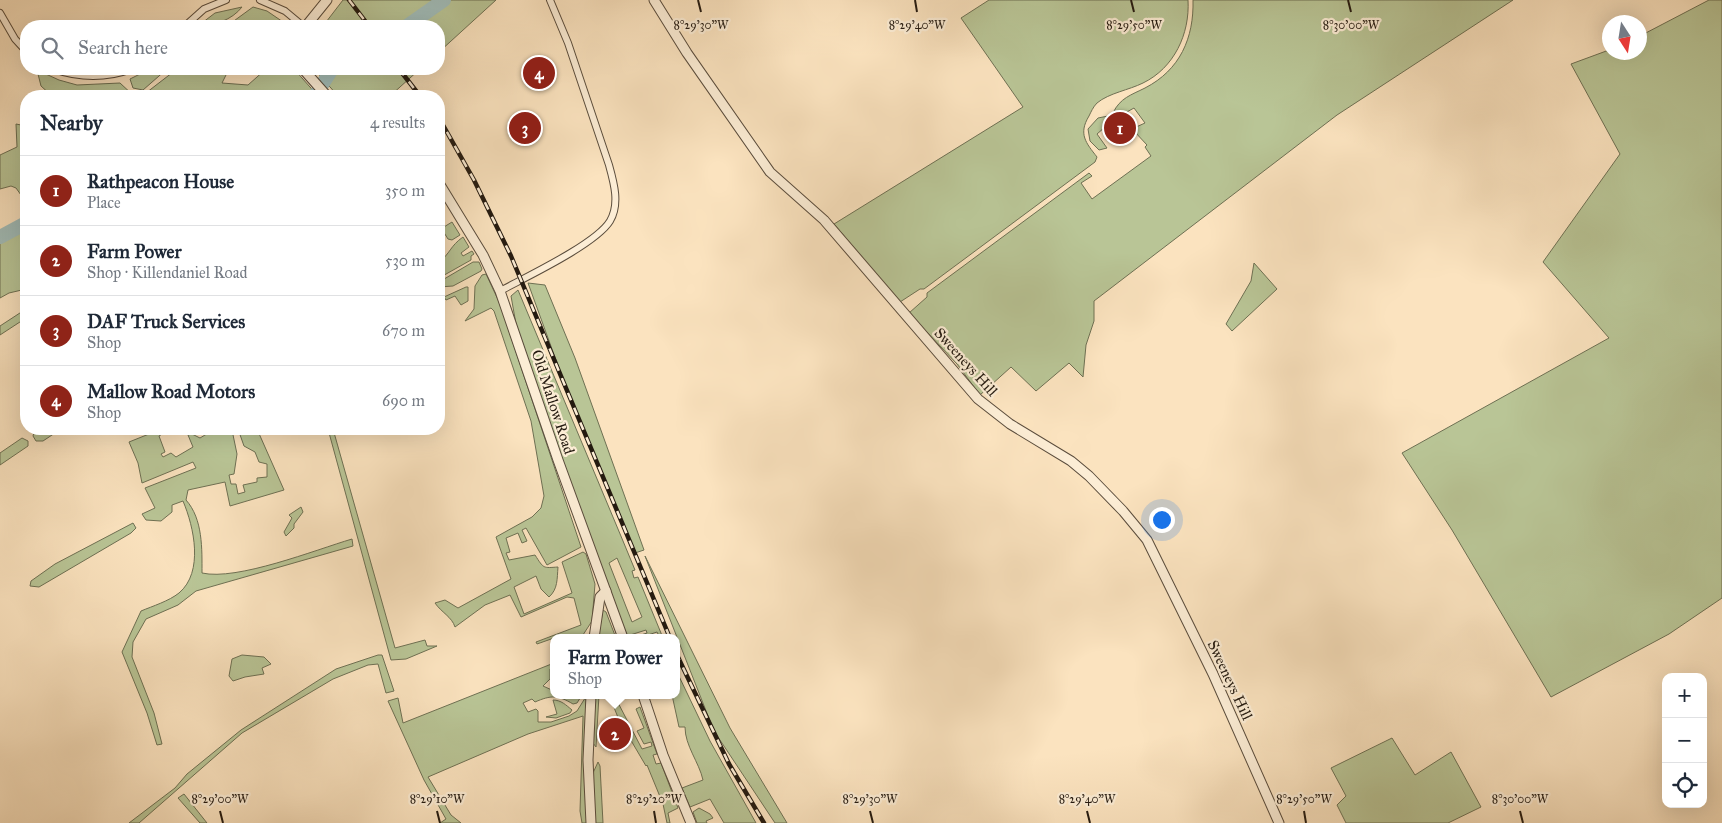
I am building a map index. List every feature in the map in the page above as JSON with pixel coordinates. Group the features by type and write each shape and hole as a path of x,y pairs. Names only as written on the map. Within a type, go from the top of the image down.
{"street":[{"path":"192,20 204,9 226,0"},
{"path":"260,0 285,11 297,20"},
{"path":"310,20 327,0"},
{"path":"500,290 548,265 599,233 610,220 616,202 609,165 568,43 550,0"},
{"name":"Sweeneys Hill","path":"654,0 687,53 770,172 824,220 978,399 1010,424 1071,461 1089,476 1147,540 1213,674 1279,823"},
{"path":"0,12 11,33 20,44"},
{"path":"76,75 96,77 108,75"},
{"path":"308,75 322,90"},
{"name":"Old Mallow Road","path":"445,193 483,255 500,290 558,460 622,634"},
{"path":"595,634 600,596 606,591"},
{"path":"591,699 588,760 591,823"},
{"path":"644,699 663,755 691,823"}],"green space":[{"path":"343,0 496,0 445,47 445,20 328,20"},
{"path":"989,0 1188,0 1188,13 1183,37 1178,49 1154,77 1132,88 1113,94 1097,103 1093,108 1086,122 1084,133 1087,143 1097,157 1095,162 924,289 920,289 900,302 834,224 1023,107 961,18"},
{"path":"1193,0 1513,0 1337,115 1094,301 1094,321 1086,345 1083,377 1069,363 1036,391 1011,367 980,395 957,364 909,313 927,297 927,293 1089,173 1092,176 1081,183 1092,199 1151,156 1145,147 1147,145 1134,131 1134,128 1145,123 1134,108 1116,118 1113,113 1123,100 1157,81 1176,62 1182,52 1191,27"},
{"path":"1709,0 1722,0 1722,598 1669,634 1551,697 1452,530 1402,453 1609,338 1543,262 1620,154 1571,64 1602,53 1602,60 1647,60 1647,32"},
{"path":"242,7 238,12 224,20 206,20 215,13"},
{"path":"253,7 267,11 280,20 235,20"},
{"path":"38,75 48,75 77,85 120,83 128,90 45,90 41,86"},
{"path":"138,75 160,75 143,90 133,88 130,79"},
{"path":"169,75 226,75 222,83 248,85 259,75 299,75 313,90 150,90"},
{"path":"319,75 413,75 397,90 333,90"},
{"path":"1108,116 1112,121 1097,134 1107,148 1099,150 1090,141 1088,129 1098,118"},
{"path":"16,124 20,125 20,194 16,188 11,186 0,189 0,155 17,147"},
{"path":"20,221 20,290 0,298 0,234"},
{"path":"452,222 460,235 452,240 448,239 445,234 445,226"},
{"path":"463,237 469,247 461,253 463,256 472,251 474,254 471,256 471,260 445,275 445,257"},
{"path":"473,262 479,262 482,269 453,286 445,287 445,278"},
{"path":"1254,263 1277,289 1232,331 1226,324 1251,281"},
{"path":"486,274 500,304 581,547 547,565 526,528 522,530 527,541 522,543 518,533 506,538 510,552 506,553 509,560 535,555 544,567 558,567 556,587 549,597 541,589 536,576 514,587 524,614 572,593 562,562 583,552 586,554 595,584 592,621 584,634 557,634 581,625 574,598 567,597 521,617 510,595 485,605 455,627 435,603 445,600 458,608 511,579 496,537 532,517 541,508 544,496 531,421 494,311 491,308 465,321 474,309 475,286 482,275"},
{"path":"528,283 545,285 575,358 644,550 635,553 564,382"},
{"path":"468,287 468,301 461,305 455,296 446,300 445,297"},
{"path":"518,290 635,570 632,571 634,578 638,577 661,634 657,632 644,634 647,633 646,630 626,634 559,451 516,324 511,296","holes":["617,558 642,617 632,622 609,563"]},
{"path":"20,313 20,322 0,335 0,326"},
{"path":"52,435 43,441 36,441 33,436"},
{"path":"146,435 161,435 159,436 165,452 161,454 163,457 171,453 176,457 193,447 188,435 200,438 205,435 233,435 237,454 234,474 229,475 231,484 236,484 238,494 245,492 243,485 257,482 257,478 267,477 267,464 259,462 255,452 244,446 240,435 260,435 284,490 230,506 225,482 188,490 186,500 192,508 199,525 202,573 235,573 255,569 352,539 353,546 196,591 178,605 146,619 133,642 132,657 154,713 162,744 157,745 147,713 122,652 141,611 175,596 187,584 192,573 194,549 191,523 183,501 172,505 172,512 161,521 146,520 142,514 155,508 145,488 196,468 193,462 142,483 138,463 129,442"},
{"path":"330,435 335,435 395,648 425,640 427,646 437,646 406,659 391,660"},
{"path":"22,438 28,441 28,446 0,465 0,453"},
{"path":"301,507 303,512 294,524 294,528 286,536 284,532 292,518 289,515"},
{"path":"133,523 136,528 131,533 39,587 30,586 31,581 55,564"},
{"path":"645,556 730,728 787,823 775,823 714,731 680,645 680,634 676,634"},
{"path":"603,610 606,612 614,634 599,634"},
{"path":"550,637 550,639 537,644 536,642"},
{"path":"242,655 264,657 271,664 262,668 264,674 233,681 229,676 232,659"},
{"path":"382,655 394,691 386,693 378,664 368,665 333,679 242,733 139,823 129,823 175,788 187,774 241,730 336,669"},
{"path":"550,665 550,679 543,686 550,689 550,698 535,702 532,699 523,703 528,712 536,709 538,711 538,722 551,722 577,711 584,699 587,699 584,749 587,823 582,823 580,811 583,716 528,734 428,777 451,815 461,823 440,823 446,819 424,780 388,701 398,698 403,723"},
{"path":"680,678 710,741 756,823 724,823 710,799 690,807 682,788 703,780 687,741 685,727 679,727 673,699 680,699"},
{"path":"563,699 580,699 577,703 573,704"},
{"path":"595,699 599,699 596,747 593,743"},
{"path":"611,699 616,699 642,749 652,746 651,742 644,744 637,731 644,728 636,709 640,707 657,754 653,755 656,764 661,763 678,808 668,813 670,823 667,823 663,804 647,765 619,720"},
{"path":"553,700 561,702 572,710 570,713 556,718 546,717 557,714"},
{"path":"1392,738 1415,775 1451,752 1481,807 1448,823 1346,823 1337,805 1346,796 1331,768"},
{"path":"598,762 600,766 603,823 595,823 593,773"},
{"path":"184,794 207,823 200,823 178,798"},
{"path":"699,808 710,814 713,818 706,821 707,823 697,823 693,812"}],"waterway":[{"path":"416,20 444,0"},
{"path":"319,90 328,75"},
{"path":"0,237 20,226"}],"railway":[{"path":"349,0 364,20"},
{"path":"404,75 415,90"},
{"path":"445,129 474,180 511,256 668,634"},
{"path":"680,661 729,764 764,823"}],"place":[{"name":"Mallow Road Motors","path":"539,73"},
{"name":"DAF Truck Services","path":"525,128"},
{"name":"Rathpeacon House","path":"1120,128"},
{"name":"Farm Power","path":"615,734"}]}
